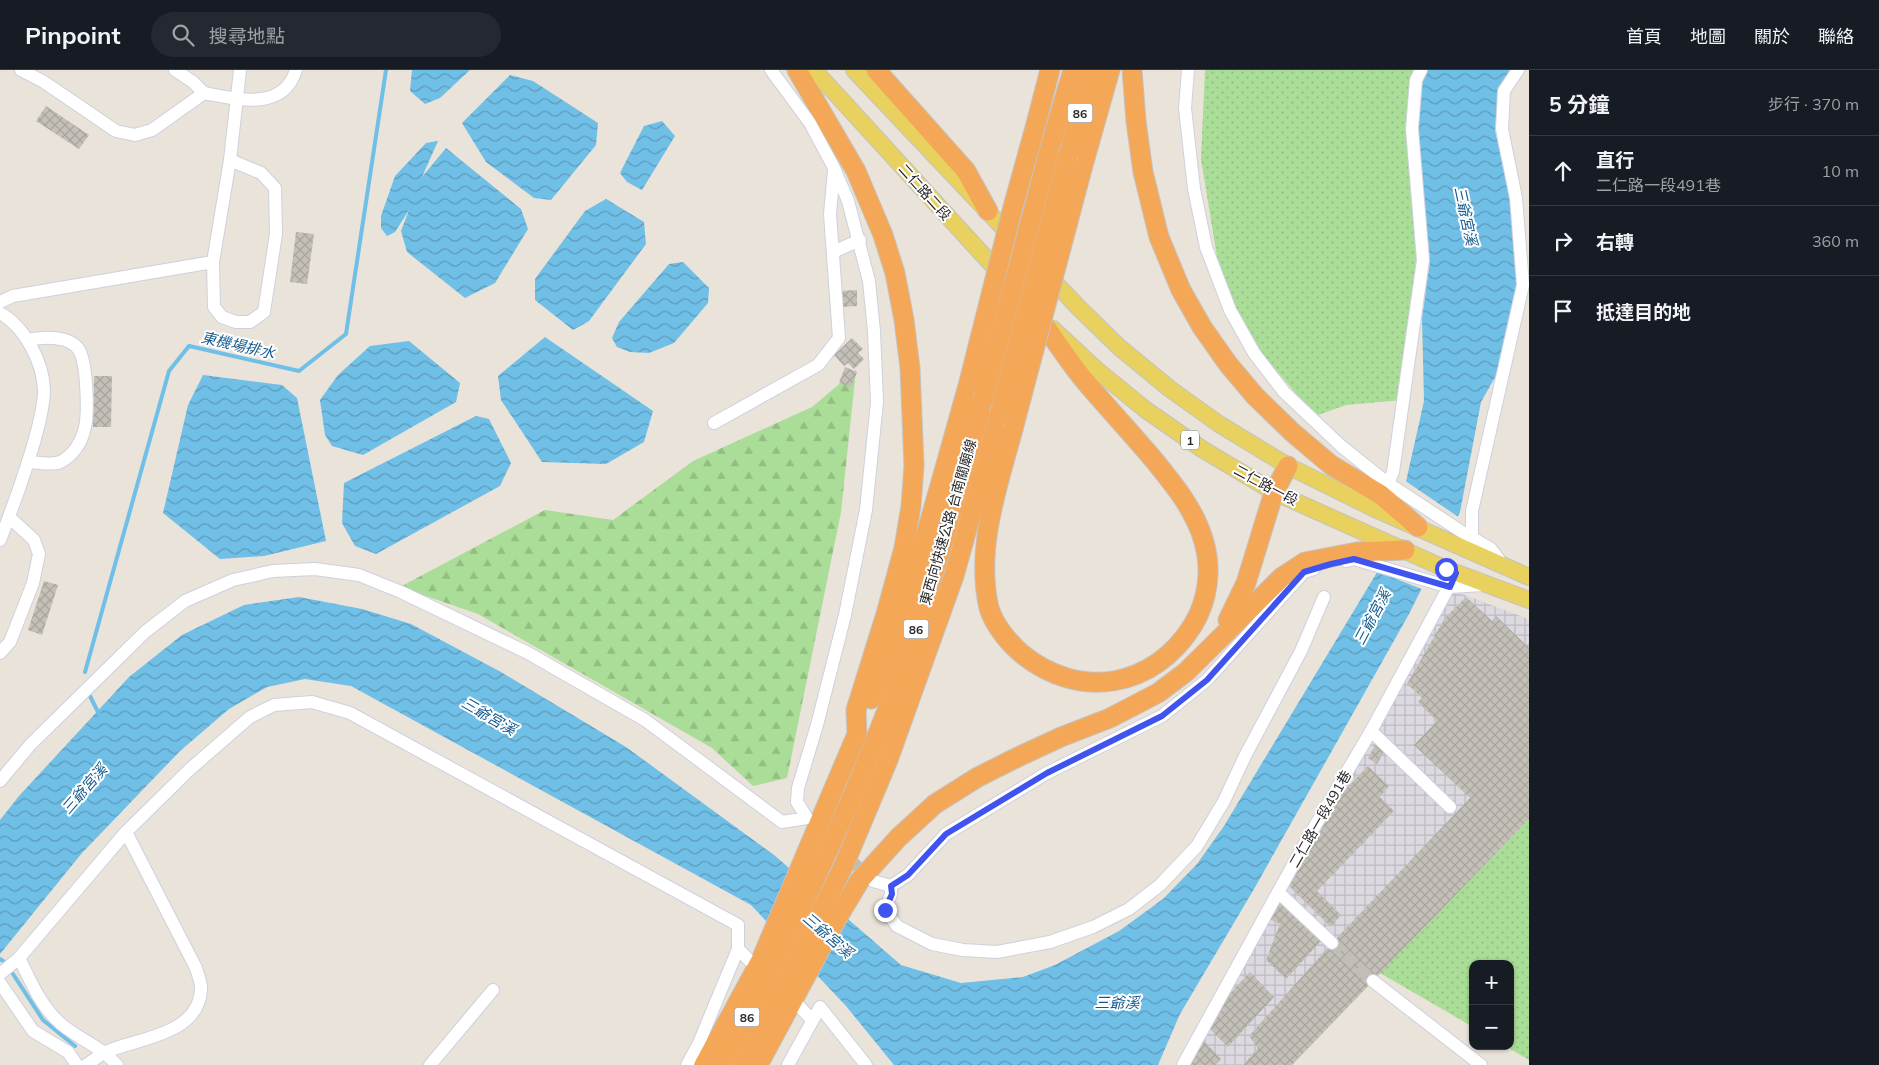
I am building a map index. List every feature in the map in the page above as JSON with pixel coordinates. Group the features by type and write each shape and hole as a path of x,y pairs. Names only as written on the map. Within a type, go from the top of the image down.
{"highway":[{"path":"797,70 856,171 883,235 895,273 904,320 910,368 914,466 911,506 899,567 856,710 857,734"},
{"path":"876,70 966,172 988,211"},
{"path":"704,1065 760,963 885,664 925,539 968,386 1050,70"},
{"name":"東西向快速公路 台南關廟線","path":"723,1065 760,963 828,851 901,672 941,554 1052,140 1073,70"},
{"name":"東西向快速公路 台南關廟線","path":"744,1065 794,994 844,865 888,760 954,576 1092,70"},
{"path":"1037,314 1082,378 1182,495 1195,518 1204,543 1209,569 1206,592 1198,616 1185,637 1172,652 1153,668 1131,678 1106,682 1081,681 1058,676 1035,664 1016,648 1000,629 990,610 985,584 985,549 992,508 1013,428 1082,169 1110,70"},
{"path":"1132,70 1143,172 1159,237 1182,290 1202,327 1228,364 1250,390 1292,432 1330,465 1385,488 1418,528"},
{"path":"1213,645 1234,610 1246,583 1274,492 1288,466"},
{"path":"758,1065 794,994 836,920 898,838 935,804 978,777 1018,757 1061,737 1110,718 1158,694 1186,672 1282,577 1305,562 1405,550"}],"main road":[{"name":"二仁路二段","path":"814,70 1037,314"},
{"name":"1","path":"854,70 988,211"},
{"name":"二仁路一段","path":"988,211 1078,307 1119,347 1170,389 1219,424 1288,466 1385,488"},
{"name":"二仁路一段","path":"1037,314 1098,371 1146,410 1202,449 1274,492 1365,534 1405,550 1448,578 1489,585 1529,600"},
{"path":"1418,528 1463,538 1503,565 1529,577"}],"street":[{"path":"22,70 44,82 116,130 135,135 152,130 204,93"},
{"path":"175,70 194,82 204,93 236,99 267,100 283,92 294,77 296,70"},
{"path":"230,160 261,172 275,188 276,234 264,312 250,322 236,322 222,317 214,307 213,262 230,160 240,70"},
{"path":"0,781 30,745 138,638 185,601 233,580 273,571 315,569 359,575 401,592 528,653 645,720 782,822 808,818 797,802 798,788 817,725 845,615 866,510 877,402 874,331 869,281 860,240 848,201 834,168 810,123 771,70"},
{"path":"1188,70 1185,108 1194,189 1206,247 1230,310 1254,353 1284,392 1385,488 1463,538 1472,511 1523,285 1516,198 1502,129 1504,91 1518,70"},
{"path":"1385,488 1423,260 1412,129 1416,80 1421,70"},
{"path":"714,423 818,364 839,338 830,214 834,168"},
{"path":"833,252 860,240"},
{"path":"0,302 13,296 213,262"},
{"path":"0,313 28,340 38,362 44,389 42,413 28,462 0,540"},
{"path":"28,340 44,337 69,341 79,350 86,380 85,430 74,453 60,463 28,462"},
{"path":"0,652 10,642 33,583 40,554 34,540 9,517"},
{"path":"867,881 891,886 908,875 946,834 1047,773 1162,716 1207,680 1304,572 1356,556 1448,578"},
{"name":"二仁路一段491巷","path":"1183,1065 1309,836 1371,731 1448,578"},
{"path":"891,886 892,894 885,910 897,926 932,944 963,950 997,952 1050,942 1094,927 1129,909 1160,885 1197,846 1224,801 1245,756 1301,651 1324,597"},
{"path":"0,974 20,958 126,832 189,770 250,717 274,705 312,702 350,713 738,925 738,949 699,1043 687,1065"},
{"path":"1371,731 1450,807"},
{"path":"86,1065 106,1052 149,1039 178,1026 193,1011 199,1001 202,989 196,968 126,832"},
{"path":"1278,892 1332,943"},
{"path":"738,949 760,963"},
{"path":"20,958 40,1001 61,1024 106,1052 117,1065"},
{"path":"1373,981 1481,1065"},
{"path":"0,983 33,1031 68,1052 77,1065"},
{"path":"430,1065 493,990"},
{"path":"794,994 812,1020"},
{"path":"788,1065 820,1007 866,1065"}],"shaded area":[{"path":"1454,591 1529,619 1529,819 1292,1065 1189,1065 1281,898 1342,793"}],"green space":[{"path":"1205,70 1421,70 1416,80 1423,260 1403,400 1346,405 1318,415 1298,396 1264,356 1234,306 1217,257 1201,159"},
{"path":"856,370 841,512 787,778 753,786 712,748 478,614 400,587 545,510 613,520 693,461 812,407"},
{"path":"1529,819 1529,1060 1512,1050 1514,1050 1514,960 1469,960 1469,1025 1380,973"}],"water":[{"path":"412,70 470,70 440,98 425,104 410,91"},
{"name":"三爺溪","path":"1428,70 1511,70 1499,88 1495,130 1510,199 1517,285 1498,372 1481,402 1460,512 1409,614 1254,889 1180,1014 1158,1065 894,1065 846,1006 751,905 351,686 305,679 267,687 229,709 180,751 82,853 0,954 0,820 19,796 129,677 182,635 244,605 299,597 362,609 411,624 501,672 626,747 774,855 901,965 961,983 1023,977 1055,965 1119,931 1163,899 1197,864 1224,826 1376,574 1405,486 1424,401 1422,318 1430,261 1418,132 1422,82"},
{"path":"510,75 533,81 598,123 596,145 551,200 534,198 486,162 462,123"},
{"path":"662,121 675,136 642,190 627,182 620,173 644,126"},
{"path":"438,141 422,177 446,148 521,209 528,229 495,283 465,298 407,252 401,231 409,210 395,232 387,236 381,228 381,216 395,176 426,143"},
{"path":"606,199 644,222 646,244 589,321 573,330 535,300 535,279 585,211"},
{"path":"683,262 709,288 708,303 674,343 649,353 630,352 617,347 612,338 619,322 669,264"},
{"path":"545,337 653,411 644,442 606,464 542,462 501,400 498,376"},
{"path":"409,341 460,383 456,402 363,455 332,446 325,435 320,400 338,375 370,346"},
{"path":"203,375 282,385 297,398 326,541 264,556 220,559 163,513 188,405"},
{"path":"476,416 489,419 511,463 500,486 376,554 355,546 342,523 344,483"}],"pier":[{"path":"1404,480 1460,518 1424,590 1374,570"}],"building":[{"path":"46,106 89,135 79,149 36,121"},
{"path":"296,232 314,234 307,284 290,282"},
{"path":"857,290 857,306 841,307 840,291"},
{"path":"852,338 863,349 858,353 864,359 854,369 848,363 844,366 834,355"},
{"path":"845,367 857,372 851,387 839,383"},
{"path":"94,376 112,376 111,427 93,427"},
{"path":"44,581 58,585 42,635 28,630"},
{"path":"1466,597 1492,621 1496,616 1527,646 1529,644 1529,819 1292,1065 1245,1065 1258,1048 1249,1036 1332,943 1470,798 1414,745 1437,721 1418,702 1422,698 1407,684 1445,618"},
{"path":"1375,745 1385,751 1377,764 1368,758"},
{"path":"1368,766 1389,786 1380,797 1394,811 1317,891 1341,915 1331,927 1289,886 1342,793"},
{"path":"1281,898 1323,939 1286,979 1266,960 1280,924 1269,919"},
{"path":"1250,972 1274,997 1228,1047 1209,1028 1223,1001"},
{"path":"1203,1040 1221,1059 1215,1065 1189,1065"}],"waterway":[{"name":"東機場排水","path":"85,672 169,371 189,346 299,371 346,334 386,70"},
{"name":"東機場排水","path":"90,696 99,714"},
{"path":"13,974 43,1020 75,1046"}],"tunnel":[{"path":"827,837 870,879"},
{"path":"1332,943 1373,981"}],"route":[{"path":"885,910 892,894 891,886 908,875 946,834 1047,773 1162,716 1207,680 1304,572 1354,559 1450,587 1456,573 1446,569"}],"water label":[{"name":"三爺宮溪","path":"1466,216"},
{"name":"三爺宮溪","path":"1372,617"},
{"name":"三爺宮溪","path":"489,716"},
{"name":"三爺宮溪","path":"84,789"},
{"name":"三爺宮溪","path":"828,935"}]}
